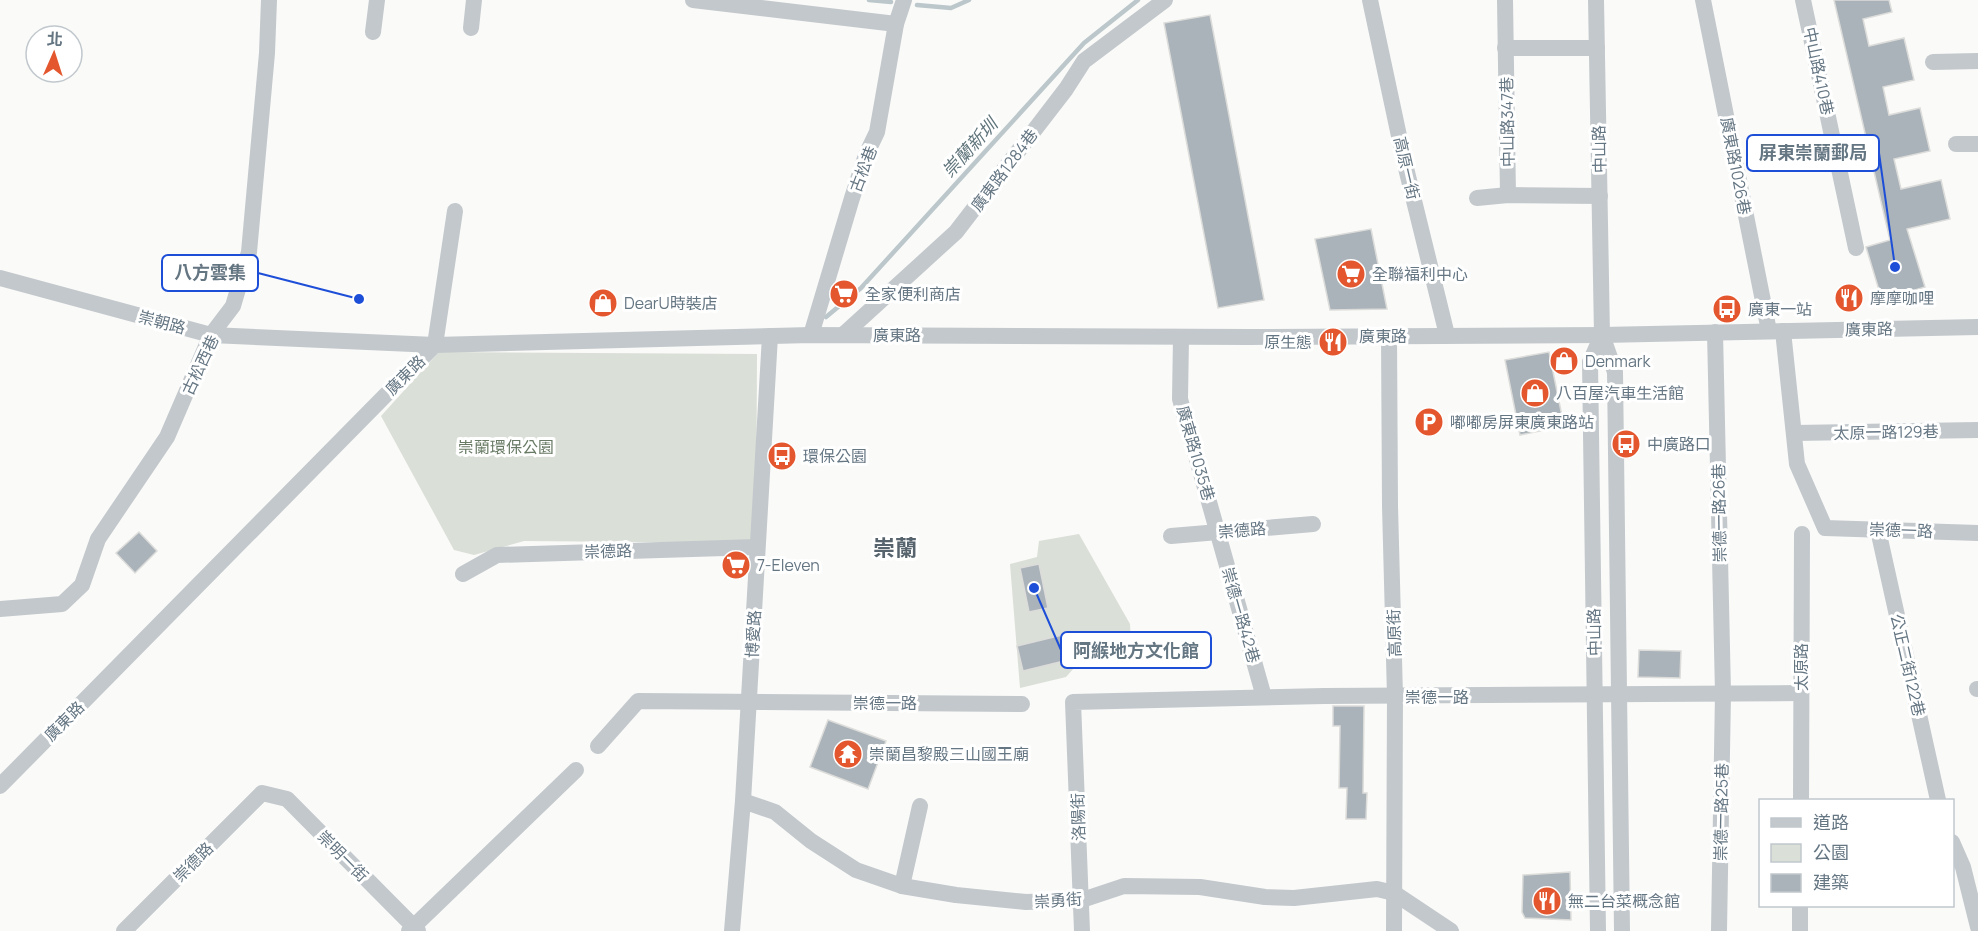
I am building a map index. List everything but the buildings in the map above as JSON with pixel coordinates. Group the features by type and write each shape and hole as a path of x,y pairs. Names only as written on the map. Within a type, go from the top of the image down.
{"street":[{"name":"古松西巷","path":"0,609 62,604 82,585 98,539 167,437 211,335 233,306 249,252 266,63 269,0"},
{"path":"373,32 377,0"},
{"path":"471,28 474,0"},
{"path":"693,0 896,24"},
{"name":"古松巷","path":"811,335 858,177 877,132 896,24 904,0"},
{"name":"高原一街","path":"1370,0 1405,164 1447,335"},
{"name":"中山路347巷","path":"1505,0 1508,195"},
{"name":"中山路","path":"1596,0 1602,335 1615,372 1622,931"},
{"name":"廣東路1026巷","path":"1703,0 1776,331 1794,433 1797,464 1825,528"},
{"name":"中山路410巷","path":"1803,0 1856,248"},
{"name":"廣東路1284巷","path":"843,335 956,232 1066,89 1084,61 1156,2"},
{"path":"1505,48 1598,48"},
{"path":"1932,62 1978,61"},
{"path":"1956,144 1978,144"},
{"path":"1477,198 1508,195 1600,196"},
{"path":"435,345 454,211"},
{"name":"崇朝路","path":"0,278 211,335 435,345"},
{"name":"廣東路","path":"0,786 435,345 811,335 1181,337 1602,335 1978,327"},
{"name":"崇德一路26巷","path":"1715,332 1723,693"},
{"name":"高原街","path":"1389,335 1395,696 1394,931"},
{"name":"中山路","path":"1598,931 1590,362 1602,335"},
{"name":"博愛路","path":"732,931 743,801 770,336"},
{"name":"廣東路1035巷","path":"1181,337 1180,399 1218,532"},
{"name":"太原一路129巷","path":"1794,433 1978,430"},
{"name":"崇德路","path":"1171,536 1313,524"},
{"name":"崇德一路","path":"1825,528 1978,532"},
{"name":"公正二街122巷","path":"1878,530 1938,799"},
{"name":"崇德一路42巷","path":"1218,532 1264,698"},
{"name":"太原路","path":"1801,799 1802,534"},
{"name":"崇德路","path":"463,574 498,555 757,548"},
{"name":"崇德一路25巷","path":"1719,931 1723,693"},
{"name":"崇德一路","path":"1073,702 1395,696 1801,693"},
{"name":"崇德一路","path":"598,746 638,701 749,704 1022,704"},
{"name":"洛陽街","path":"1073,702 1082,931"},
{"path":"414,930 576,770"},
{"name":"崇德路","path":"124,931 262,793"},
{"name":"崇明一街","path":"262,793 287,799 414,930"},
{"name":"崇勇街","path":"743,801 775,812 811,840 856,870 902,886 956,895 1026,902 1082,900 1124,886 1200,887 1294,898 1363,889 1394,893"},
{"path":"902,886 920,806"},
{"path":"1954,844 1964,867 1978,927"},
{"path":"1394,893 1451,931"},
{"path":"1800,907 1800,931"}],"green space":[{"name":"崇蘭環保公園","path":"439,352 757,354 756,543 524,541 474,555 454,550 381,416"},
{"path":"1079,534 1130,624 1131,645 1089,651 1066,677 1020,688 1010,564 1037,557 1039,541","holes":["1039,564 1047,608 1029,612 1020,568","1061,635 1068,660 1023,671 1017,646"]}],"waterway":[{"name":"崇蘭新圳","path":"869,0 891,2"},
{"name":"崇蘭新圳","path":"917,5 951,8 969,0"},
{"name":"崇蘭新圳","path":"826,317 861,288 1084,43 1138,0"}],"place":[{"name":"屏東崇蘭郵局","path":"1895,267"},
{"name":"全聯福利中心","path":"1351,274"},
{"name":"全家便利商店","path":"844,294"},
{"name":"摩摩咖哩","path":"1849,298"},
{"name":"八方雲集","path":"359,299"},
{"name":"DearU時裝店","path":"603,303"},
{"name":"廣東一站","path":"1727,309"},
{"name":"原生態","path":"1333,342"},
{"name":"Denmark","path":"1564,361"},
{"name":"八百屋汽車生活館","path":"1535,393"},
{"name":"嘟嘟房屏東廣東路站","path":"1429,422"},
{"name":"中廣路口","path":"1626,444"},
{"name":"環保公園","path":"782,456"},
{"name":"7-Eleven","path":"736,565"},
{"name":"阿緱地方文化館","path":"1034,588"},
{"name":"崇蘭昌黎殿三山國王廟","path":"848,754"},
{"name":"無二台菜概念館","path":"1547,901"}],"district":[{"name":"崇蘭","path":"895,548"}]}
